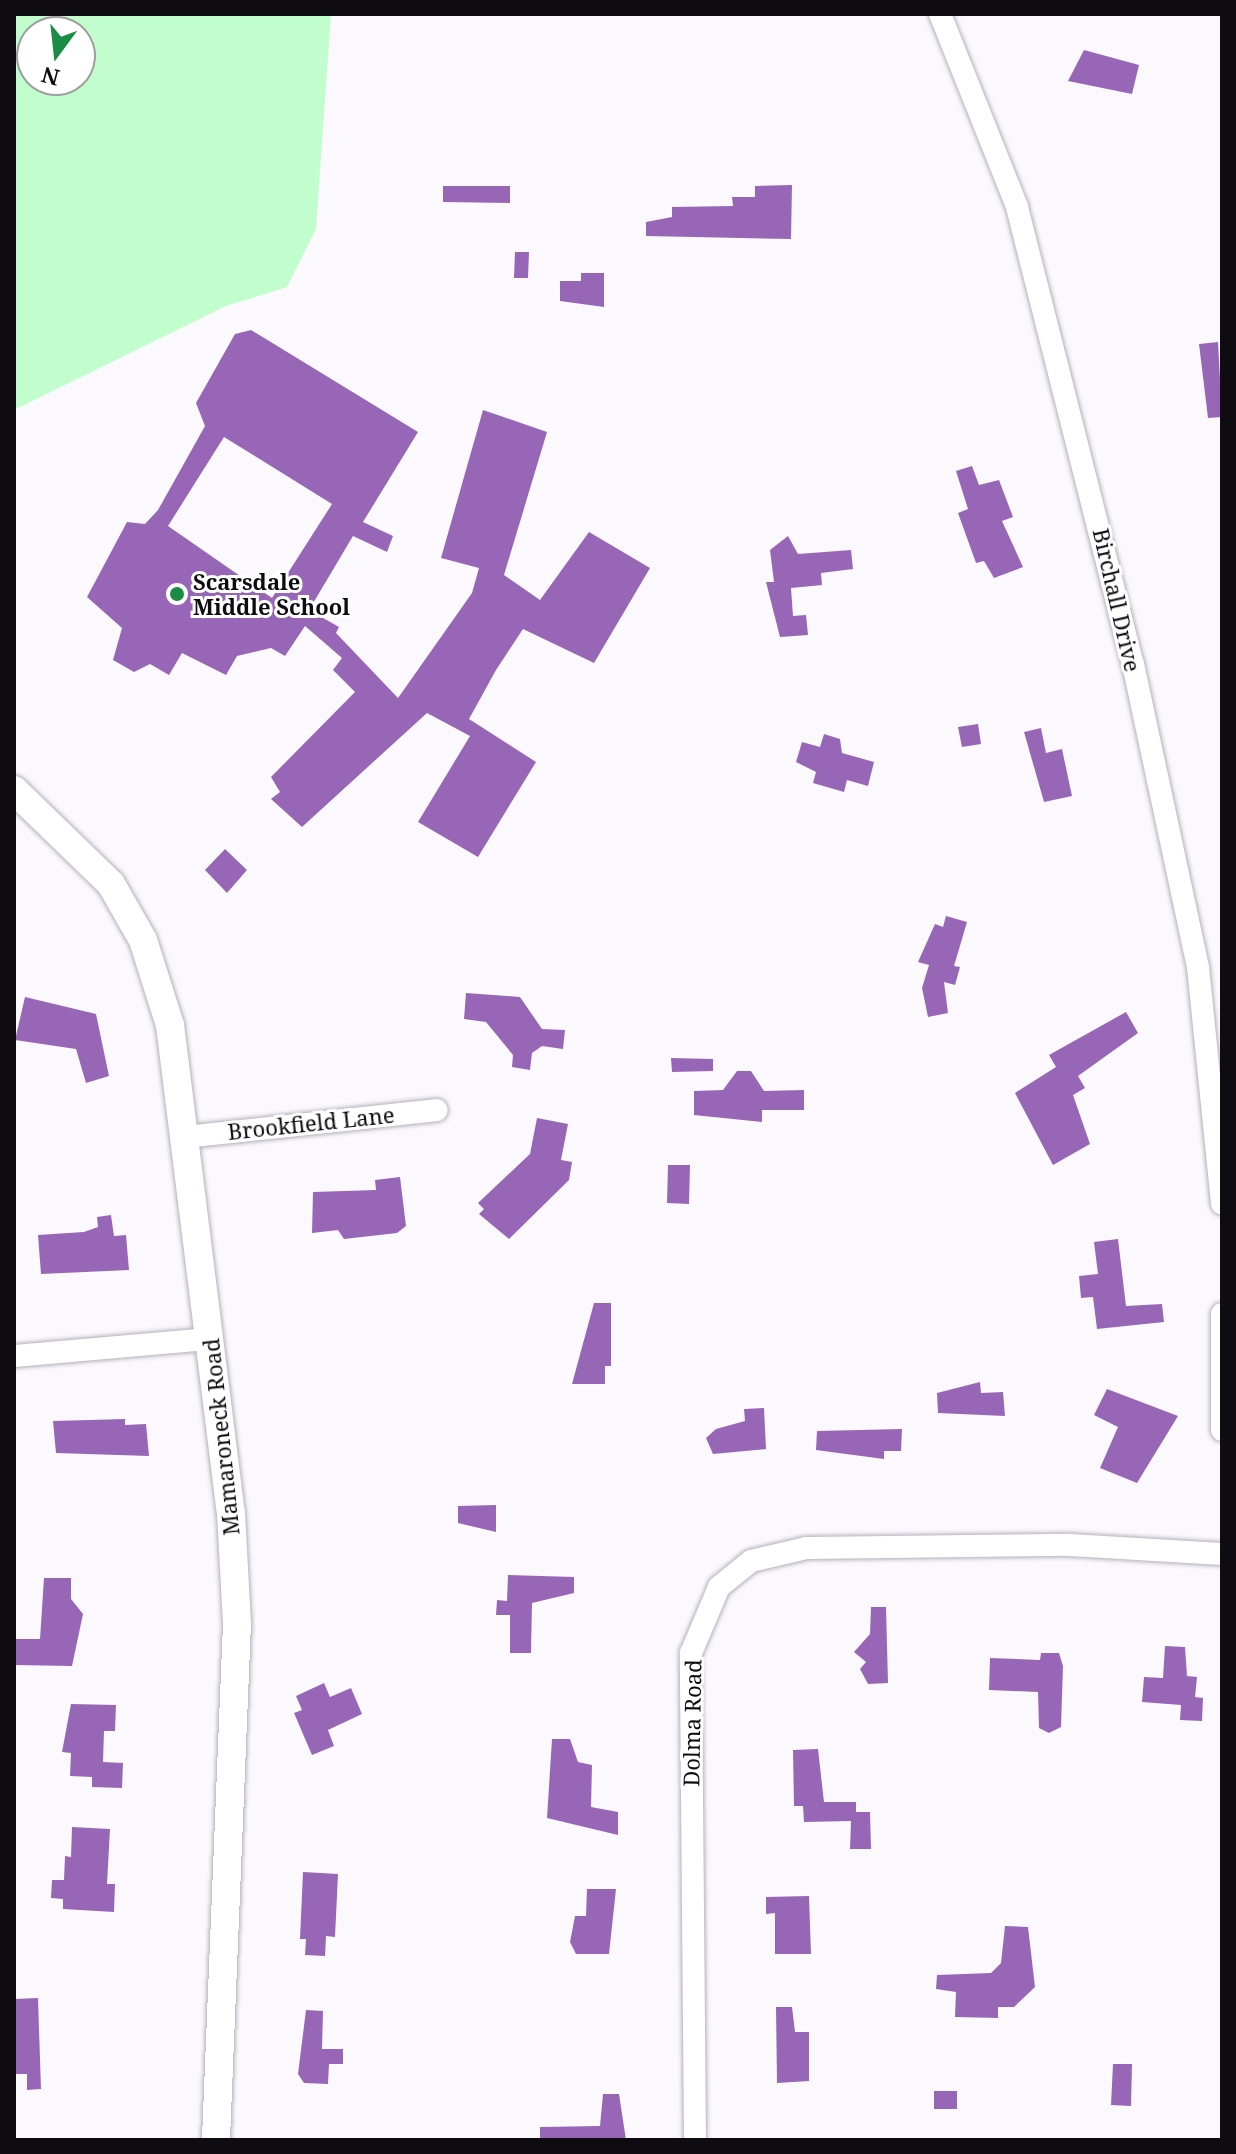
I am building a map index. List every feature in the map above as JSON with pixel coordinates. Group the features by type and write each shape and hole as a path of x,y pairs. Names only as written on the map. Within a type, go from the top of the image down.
{"street":[{"name":"Birchall Drive","path":"940,14 1017,207 1133,664 1198,967 1222,1204"},
{"name":"Mamaroneck Road","path":"14,790 89,857 143,940 170,1025 210,1339 237,1623 216,2140"},
{"name":"Brookfield Lane","path":"185,1137 437,1110"},
{"path":"1222,1314 1222,1430"},
{"path":"14,1356 210,1339"},
{"name":"Dolma Road","path":"695,2140 691,1653 719,1587 751,1561 807,1548 1070,1545 1222,1554"}],"green space":[{"path":"14,14 331,14 316,229 287,287 226,306 14,410"}],"building":[{"path":"1084,50 1139,65 1132,94 1068,81"},
{"path":"792,185 791,239 646,236 646,222 672,217 672,207 733,206 732,197 755,197 755,186"},
{"path":"443,186 510,186 510,203 443,202"},
{"path":"515,252 529,252 528,278 514,278"},
{"path":"581,273 604,273 604,307 560,301 560,281 581,281"},
{"name":"Scarsdale Middle School","path":"251,330 418,432 363,522 393,536 387,552 353,536 309,610 339,627 336,633 398,698 472,593 479,568 441,558 483,410 547,432 504,575 540,600 589,532 650,568 594,663 523,629 496,670 469,719 536,762 478,857 418,822 470,736 427,713 302,827 271,799 280,792 271,777 355,692 333,670 342,658 305,626 285,656 271,648 237,656 226,675 182,653 169,675 150,664 134,672 113,660 122,628 87,597 127,522 145,524 158,510 205,426 196,403 235,334","holes":["224,437 332,504 272,598 168,526"]},
{"path":"1218,342 1222,417 1208,418 1199,344"},
{"path":"972,466 979,485 999,480 1013,517 1002,521 1023,567 994,578 984,561 976,563 958,513 968,509 956,471"},
{"path":"788,536 798,554 851,550 853,569 821,573 822,585 791,588 793,616 806,615 808,635 780,637 766,582 774,582 770,550"},
{"path":"978,724 981,744 962,747 958,727"},
{"path":"1041,728 1046,753 1062,749 1072,796 1044,802 1024,732"},
{"path":"824,734 840,739 842,753 874,762 868,786 847,780 844,792 813,783 816,772 796,762 802,742 820,747"},
{"path":"225,849 247,870 227,893 205,870"},
{"path":"946,916 967,922 954,966 960,967 955,985 944,982 948,1013 928,1017 922,988 929,965 918,962 935,924 943,927"},
{"path":"466,993 520,997 542,1029 565,1030 563,1049 542,1046 532,1053 530,1070 512,1067 513,1055 486,1022 464,1019"},
{"path":"25,997 96,1014 109,1076 86,1083 76,1049 15,1040"},
{"path":"1126,1012 1138,1033 1078,1076 1085,1088 1073,1095 1090,1144 1053,1165 1015,1093 1056,1067 1049,1055"},
{"path":"671,1058 713,1059 713,1071 672,1072"},
{"path":"737,1071 751,1071 764,1091 804,1090 804,1110 762,1110 762,1122 694,1115 694,1091 723,1090"},
{"path":"537,1118 568,1124 561,1160 572,1162 569,1180 509,1239 479,1214 484,1209 478,1203 530,1154"},
{"path":"668,1165 690,1165 689,1204 667,1203"},
{"path":"400,1177 406,1226 397,1233 344,1239 338,1230 312,1233 313,1192 376,1190 375,1180"},
{"path":"111,1215 114,1236 126,1235 129,1270 41,1274 38,1235 84,1232 98,1227 97,1217"},
{"path":"1118,1239 1126,1306 1162,1304 1164,1322 1097,1329 1093,1297 1081,1298 1079,1276 1098,1274 1094,1242"},
{"path":"594,1303 611,1303 611,1366 605,1366 605,1384 572,1384"},
{"path":"980,1382 981,1393 1003,1392 1005,1416 938,1413 937,1393"},
{"path":"1107,1389 1178,1416 1137,1483 1100,1468 1118,1427 1094,1415"},
{"path":"764,1408 766,1449 713,1454 706,1438 716,1429 745,1421 744,1409"},
{"path":"125,1419 125,1425 146,1424 149,1456 56,1453 53,1421"},
{"path":"902,1429 901,1451 884,1451 884,1459 816,1450 817,1431"},
{"path":"496,1505 496,1532 458,1523 458,1506"},
{"path":"508,1575 574,1577 574,1593 532,1603 531,1653 510,1653 510,1615 496,1615 497,1600 507,1601"},
{"path":"44,1578 71,1578 71,1599 83,1614 72,1666 14,1665 14,1639 40,1639"},
{"path":"871,1607 886,1607 888,1683 868,1684 860,1669 866,1662 854,1652 870,1634"},
{"path":"1165,1646 1185,1647 1187,1676 1197,1677 1195,1697 1203,1698 1202,1721 1180,1720 1181,1705 1142,1702 1144,1677 1163,1678"},
{"path":"1041,1653 1059,1653 1063,1666 1061,1727 1049,1733 1039,1728 1038,1692 989,1690 990,1658 1040,1660"},
{"path":"324,1683 330,1697 351,1688 362,1714 328,1730 334,1746 312,1755 294,1713 302,1710 296,1696"},
{"path":"71,1704 116,1705 115,1731 104,1731 103,1762 123,1763 122,1788 92,1787 92,1777 70,1776 71,1753 62,1752"},
{"path":"552,1739 570,1739 578,1762 592,1765 591,1807 618,1812 618,1835 547,1818"},
{"path":"818,1749 824,1802 856,1802 856,1812 870,1812 871,1849 850,1849 851,1821 804,1822 803,1806 794,1806 793,1750"},
{"path":"72,1827 110,1829 107,1884 115,1884 114,1912 63,1909 63,1899 51,1898 52,1880 64,1880 65,1856 71,1857"},
{"path":"303,1872 338,1874 335,1937 326,1936 325,1956 305,1955 306,1939 300,1939"},
{"path":"587,1889 616,1889 609,1954 576,1954 570,1942 575,1916 586,1916"},
{"path":"809,1896 811,1954 775,1954 775,1913 766,1914 766,1897"},
{"path":"1005,1926 1028,1927 1035,1987 1014,2007 998,2007 998,2018 955,2017 956,1992 936,1989 937,1975 991,1973 1001,1963"},
{"path":"38,1998 41,2089 27,2090 27,2074 14,2074 14,1999"},
{"path":"776,2007 792,2007 795,2032 809,2032 809,2081 777,2083"},
{"path":"306,2010 323,2011 322,2049 343,2049 343,2064 329,2064 328,2084 304,2083 298,2074"},
{"path":"1113,2064 1132,2064 1131,2106 1111,2105"},
{"path":"934,2091 957,2091 957,2109 934,2109"},
{"path":"603,2094 619,2094 626,2140 540,2140 540,2127 600,2126"}],"place":[{"name":"Scarsdale Middle School","path":"177,594"}]}
